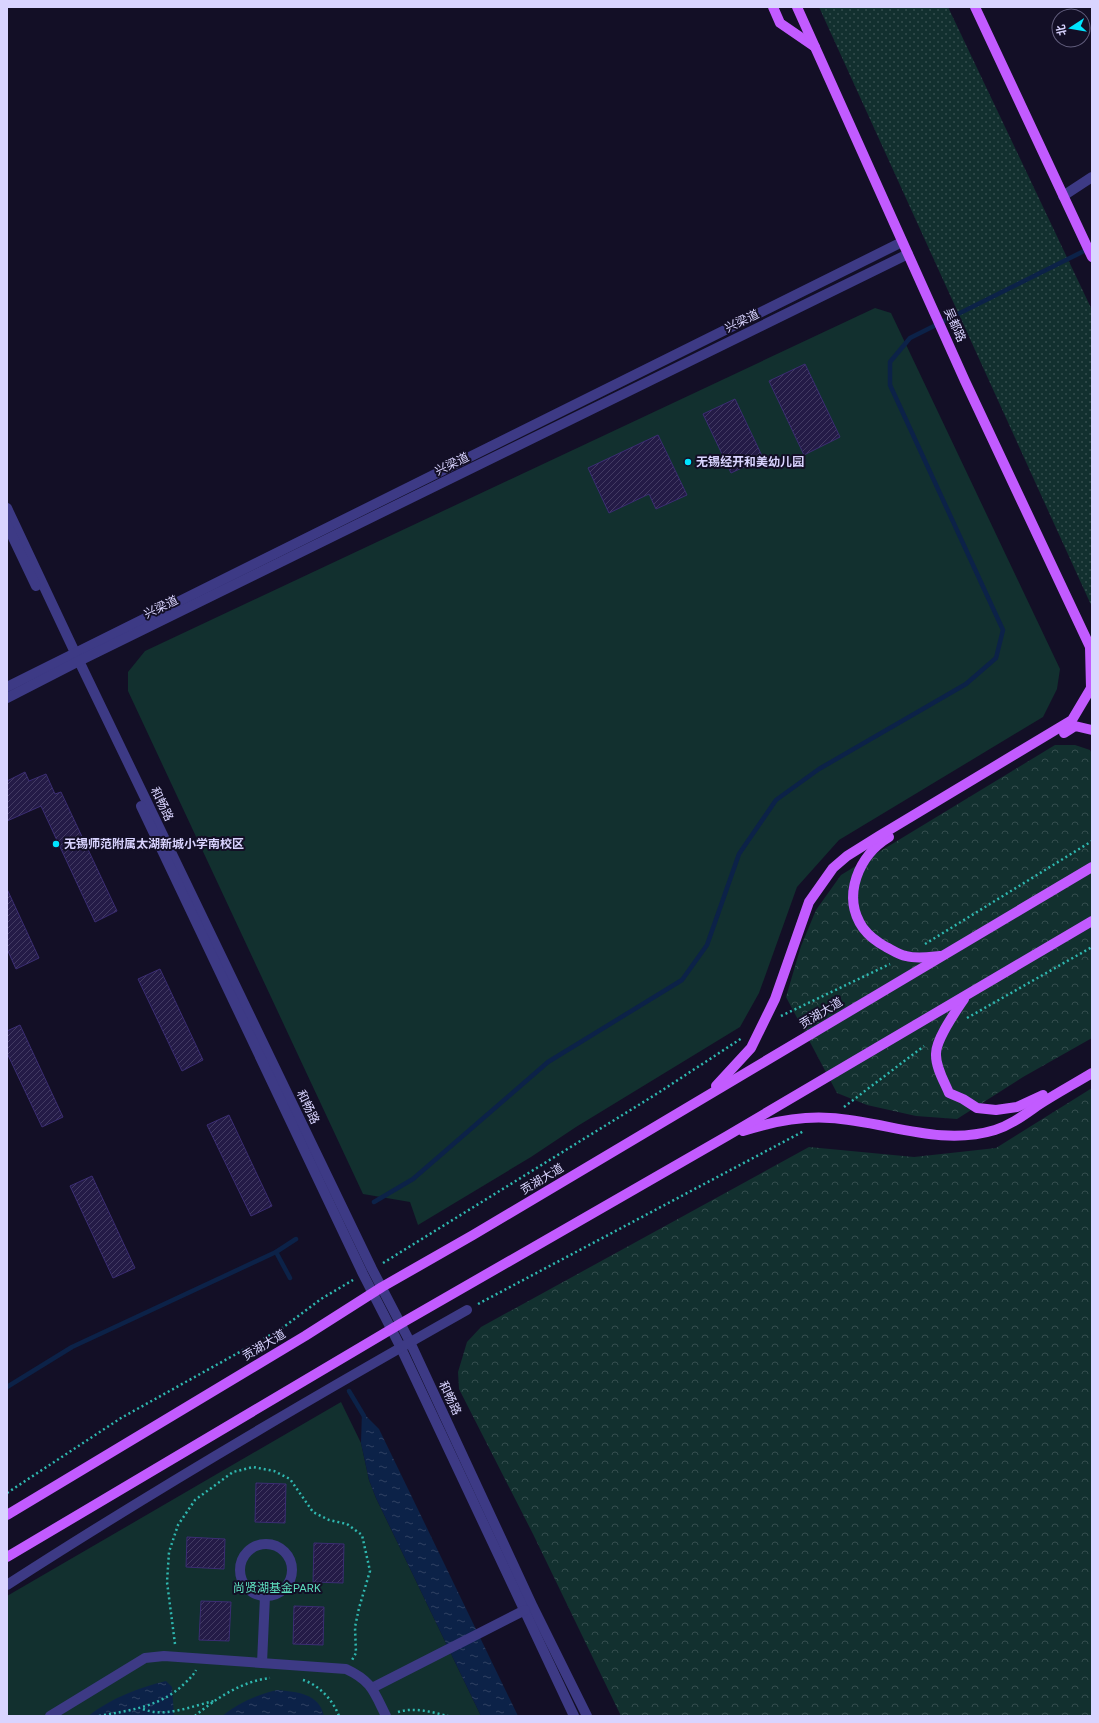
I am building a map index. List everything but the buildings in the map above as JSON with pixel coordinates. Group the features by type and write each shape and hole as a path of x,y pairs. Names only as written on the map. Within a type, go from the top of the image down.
{"main road":[{"path":"773,7 780,23 815,48"},
{"name":"吴都路","path":"797,7 965,381 1091,649"},
{"path":"975,7 1092,257"},
{"path":"706,1096 751,1048 775,999 809,902 833,868 847,856 879,836 1072,720 1091,688 1091,649"},
{"path":"944,955 922,958 905,956 873,939 862,927 856,911 853,894 856,876 866,858 880,842 1075,726 1092,730"},
{"name":"贡湖大道","path":"7,1515 305,1336 382,1287 473,1236 1092,867"},
{"path":"7,1557 396,1326 727,1136 1092,921"},
{"path":"967,996 944,1030 936,1053 938,1069 949,1093 963,1099 977,1108 996,1110 1017,1107 1037,1099 1092,1066"},
{"path":"727,1136 762,1125 791,1120 830,1118 930,1136 953,1137 975,1134 995,1130 1016,1121 1092,1073"}],"street":[{"path":"1063,196 1092,177"},
{"name":"兴梁道","path":"7,698 74,658 902,242"},
{"name":"兴梁道","path":"7,687 74,658 908,254"},
{"name":"和畅路","path":"7,508 74,658"},
{"name":"和畅路","path":"7,525 74,658 367,1272 373,1293 396,1326 406,1345 587,1716"},
{"name":"和畅路","path":"367,1272 382,1287 396,1326"},
{"path":"7,1584 118,1513 334,1385 467,1310"},
{"name":"和畅路","path":"406,1345 574,1716"},
{"path":"265,1544 274,1545 287,1555 291,1562 292,1571 291,1579 287,1586 277,1594 265,1596 256,1594 244,1582 241,1566 244,1557 250,1551 257,1546 265,1544"},
{"path":"262,1663 265,1596"},
{"path":"372,1688 525,1610"},
{"path":"55,1715 145,1658 177,1657 346,1669 361,1676 372,1688 386,1716"}],"path":[{"name":"贡湖大道","path":"763,1025 905,956 1092,841"},
{"name":"贡湖大道","path":"7,1493 121,1418 281,1329 315,1303 424,1239 652,1097 743,1037"},
{"path":"177,1657 167,1582 169,1552 178,1525 194,1500 233,1472 253,1467 274,1471 290,1479 313,1512 329,1520 347,1524 362,1535 370,1571 359,1608 355,1628 356,1653 346,1669"},
{"path":"100,1716 142,1709 161,1702 177,1691 194,1675 202,1659"},
{"path":"195,1716 216,1700 246,1685 261,1679 274,1677"},
{"path":"297,1678 310,1682 323,1692 335,1706 339,1716"},
{"path":"142,1709 157,1712 177,1710 216,1700"},
{"path":"386,1716 410,1711 428,1711 448,1716"}],"green space":[{"path":"819,7 948,7 1092,310 1092,607"},
{"path":"875,308 891,313 1060,669 1057,689 1043,717 839,840 797,887 759,993 740,1027 576,1127 531,1157 418,1225 410,1202 363,1194 128,691 128,672 145,651"},
{"path":"1055,745 1075,745 1090,750 1092,754 1092,1038 1023,1077 957,1119 916,1116 867,1105 837,1093 786,997 801,946 816,910 841,875"},
{"path":"1092,1088 1092,1716 621,1716 533,1534 459,1389 458,1372 467,1342 481,1327 809,1147 914,1157 996,1148"},
{"name":"尚贤湖基金PARK","path":"341,1402 361,1443 369,1480 376,1498 481,1716 7,1716 7,1596"}],"water":[{"path":"362,1412 379,1429 518,1716 481,1716 376,1498 369,1480 361,1443"},
{"path":"166,1681 172,1687 174,1716 88,1716 125,1694"},
{"path":"277,1690 299,1693 312,1698 321,1708 324,1716 222,1716 248,1700"}],"waterway":[{"path":"374,1202 413,1179 548,1062 682,980 707,945 739,854 776,800 819,769 966,684 996,658 1003,630 890,385 890,362 910,338 1088,249"},
{"path":"7,1387 72,1347 276,1252 296,1239"},
{"path":"276,1252 290,1278"},
{"path":"349,1391 364,1416"}],"place":[{"name":"无锡经开和美幼儿园","path":"688,462"},
{"name":"无锡师范附属太湖新城小学南校区","path":"56,844"}]}
